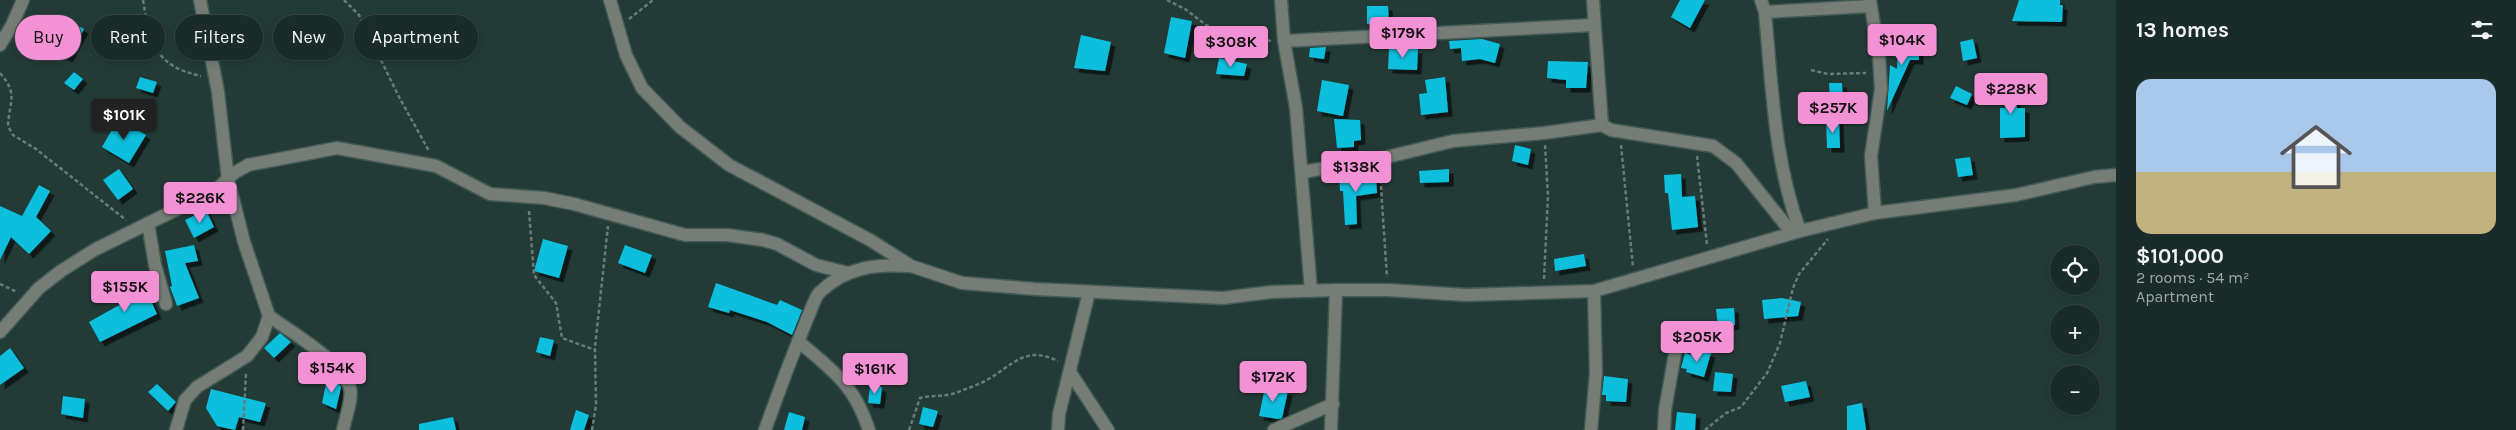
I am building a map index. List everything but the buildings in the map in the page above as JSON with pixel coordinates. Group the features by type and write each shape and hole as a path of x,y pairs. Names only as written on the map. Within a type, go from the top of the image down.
{"street":[{"path":"0,45 12,25 23,0"},
{"path":"200,0 216,79 228,179 244,242 269,316 330,361 343,376 350,389 343,430"},
{"path":"610,0 626,56 642,88 680,127 728,165 870,240 911,266 962,283 1089,292 1223,298 1271,292 1336,290 1388,290 1466,295 1594,290 1796,232 1875,213 2016,194 2094,176 2116,175"},
{"path":"1281,0 1284,42 1296,108 1303,172 1305,232 1312,291"},
{"path":"1593,0 1602,125"},
{"path":"1796,232 1780,160 1763,6 1871,3 1881,89 1871,156 1875,213"},
{"path":"1284,42 1594,25"},
{"path":"1303,172 1379,158 1453,141 1544,133 1602,125 1620,131 1699,142 1713,146 1736,164 1796,232"},
{"path":"0,332 29,298 61,271 96,249 216,190 248,165 337,148 436,166 490,194 557,200 685,235 727,235 763,240 777,244 816,265 848,273"},
{"path":"148,223 155,265 166,304"},
{"path":"765,430 798,341 819,293 848,273 879,264 911,266"},
{"path":"1331,430 1336,290"},
{"path":"1591,430 1596,374 1594,290"},
{"path":"1058,430 1089,292"},
{"path":"176,430 185,400 198,387 247,356 262,337 269,316"},
{"path":"798,341 840,376 859,405 868,430"},
{"path":"1664,430 1665,410 1678,342"},
{"path":"1070,372 1108,430"},
{"path":"1274,430 1333,404"}],"path":[{"path":"143,0 149,34 158,54 181,69 216,79"},
{"path":"344,0 359,15 436,166"},
{"path":"618,28 653,0"},
{"path":"1167,0 1185,9 1206,25 1217,30 1284,42"},
{"path":"1811,70 1828,74 1880,73"},
{"path":"0,73 12,90 12,106 8,126 13,135 98,196 136,229"},
{"path":"1620,131 1634,279"},
{"path":"1543,293 1548,196 1544,133"},
{"path":"1699,142 1696,166 1709,258"},
{"path":"1379,158 1388,290"},
{"path":"528,197 534,275 556,303 563,340 595,350"},
{"path":"592,430 596,405 595,350 609,215"},
{"path":"1705,430 1726,413 1741,407 1767,374 1780,343 1789,299 1799,274 1844,220"},
{"path":"0,284 29,298"},
{"path":"909,430 920,398 932,395 948,395 987,380 1020,357 1029,354 1048,356 1058,361 1070,372"},
{"path":"243,430 247,356"}]}
